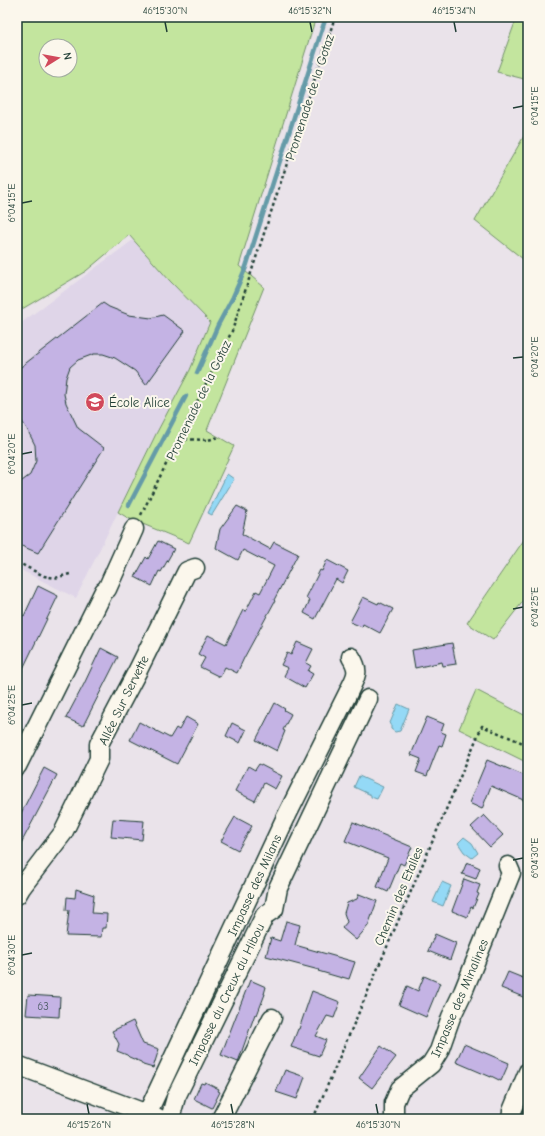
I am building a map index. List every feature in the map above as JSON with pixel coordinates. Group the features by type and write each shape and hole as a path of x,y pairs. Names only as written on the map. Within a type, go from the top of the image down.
{"street":[{"path":"17,766 104,591 107,589 134,529"},
{"name":"Allée Sur Servette","path":"17,896 21,888 63,833 99,759 99,744 187,571 195,568"},
{"name":"Impasse des Milans","path":"155,1117 285,819 357,673 356,666 351,657"},
{"name":"Impasse du Creux du Hibou","path":"170,1119 176,1097 261,922 265,915 274,909 278,888 368,699"},
{"name":"Impasse des Minalines","path":"394,1119 394,1103 400,1089 431,1064 439,1051 451,1017 463,992 511,873 508,866"},
{"path":"221,1119 272,1018"},
{"path":"17,1065 155,1117"},
{"path":"512,1119 512,1110 528,1072"}],"path":[{"name":"Promenade de la Gotaz","path":"134,529 232,331 335,17"},
{"path":"179,439 208,440 219,437"},
{"path":"17,562 44,576 55,578 70,574"},
{"name":"Chemin des Etalles","path":"313,1119 482,726 528,745"}],"shaded area":[{"name":"École Alice","path":"133,240 210,322 190,370 156,434 76,598 17,568 17,326"}],"green space":[{"path":"17,17 316,17 239,266 264,287 207,430 234,446 189,543 128,518 118,512 156,434 190,370 210,322 170,281 129,235 86,271 17,312"},
{"path":"517,17 528,17 528,80 497,72"},
{"path":"528,129 528,263 475,221"},
{"path":"528,534 528,595 493,640 467,623"},
{"path":"476,690 528,717 528,763 459,729"}],"water":[{"path":"227,474 234,479 212,515 208,513"},
{"path":"398,704 409,709 400,731 395,732 391,729 390,723"},
{"path":"359,776 383,787 377,799 354,787"},
{"path":"464,837 472,843 478,853 472,858 464,852 458,843"},
{"path":"442,882 451,886 443,906 433,902"}],"building":[{"path":"103,303 129,315 151,318 163,315 185,331 146,385 135,371 115,358 103,354 94,354 78,360 70,367 66,378 64,394 66,403 78,428 104,448 38,553 17,544 17,481 22,481 30,475 36,461 35,445 17,414 17,370"},
{"path":"237,506 247,511 242,534 270,549 274,542 298,554 237,673 225,667 220,677 200,667 205,658 198,654 208,635 226,644 243,610 246,611 256,591 260,593 274,566 243,550 238,560 216,548 220,529"},
{"path":"158,541 174,549 161,572 159,571 152,586 135,577 146,557 148,559"},
{"path":"327,560 348,571 342,583 336,579 315,619 304,613 310,600 306,598 320,570 322,571"},
{"path":"38,586 58,596 17,681 17,612 24,616"},
{"path":"363,597 378,604 379,602 393,609 380,633 363,624 362,627 350,622"},
{"path":"297,642 313,649 306,663 311,666 308,671 313,674 305,688 284,676 288,668 281,665 287,653 291,655"},
{"path":"452,643 456,664 443,666 442,662 415,668 412,650"},
{"path":"101,648 118,657 83,726 66,718"},
{"path":"275,703 291,714 283,730 285,731 277,751 256,740"},
{"path":"186,717 198,724 177,764 130,740 139,722 170,738 176,728 179,730"},
{"path":"427,717 444,724 441,732 446,734 442,746 439,745 427,776 416,772 421,759 411,755"},
{"path":"232,723 246,730 240,743 226,736"},
{"path":"487,760 528,777 528,802 491,786 482,809 469,803"},
{"path":"259,764 282,776 275,789 264,783 255,801 235,791 248,766 255,770"},
{"path":"44,768 57,775 17,851 17,821"},
{"path":"484,815 503,835 490,847 471,827"},
{"path":"235,817 252,826 238,850 221,841"},
{"path":"113,819 144,821 142,840 111,837"},
{"path":"353,822 412,847 404,865 400,863 388,892 377,887 388,858 345,841"},
{"path":"467,862 480,868 476,879 462,874"},
{"path":"464,879 480,885 477,893 479,894 467,917 452,911"},
{"path":"76,889 94,895 92,913 107,914 106,928 102,928 101,937 66,936 69,910 66,910 67,897 75,898"},
{"path":"359,894 377,901 368,926 356,940 342,928 347,922 344,913 347,903 357,899"},
{"path":"286,921 300,925 295,945 355,962 349,979 266,956 271,938 280,941"},
{"path":"435,934 456,943 450,960 428,951"},
{"path":"508,972 528,980 528,999 501,988"},
{"path":"424,976 440,983 426,1017 399,1005 407,986 418,991"},
{"path":"250,980 266,987 265,994 257,1015 255,1014 238,1062 221,1055"},
{"path":"312,991 340,1002 334,1018 327,1016 316,1036 326,1040 319,1056 291,1047"},
{"path":"28,995 60,997 59,1017 26,1015"},
{"path":"133,1021 143,1044 159,1049 153,1068 143,1065 141,1062 117,1051 119,1044 112,1031"},
{"path":"464,1044 509,1063 501,1081 456,1062"},
{"path":"381,1046 396,1057 372,1088 359,1078"},
{"path":"285,1070 305,1077 297,1099 276,1092"},
{"path":"205,1082 219,1089 218,1091 220,1092 212,1108 194,1099 201,1083 204,1084"}],"waterway":[{"path":"197,373 246,267 326,17"},
{"path":"129,505 186,396"}],"place":[{"name":"École Alice","path":"95,402"}]}
